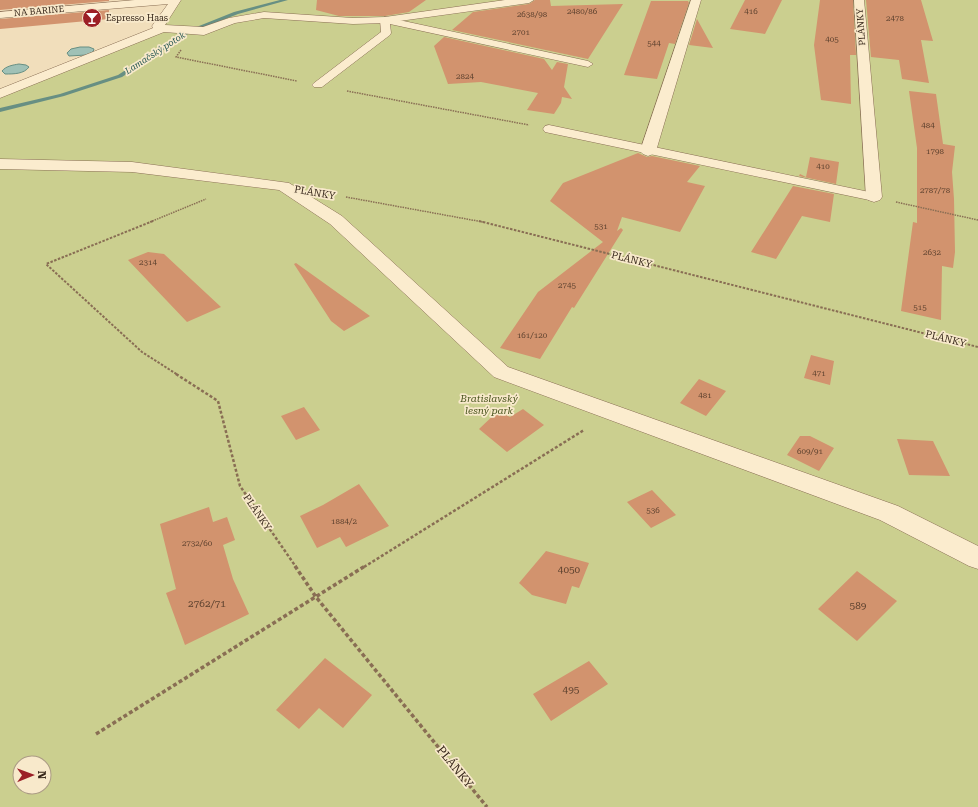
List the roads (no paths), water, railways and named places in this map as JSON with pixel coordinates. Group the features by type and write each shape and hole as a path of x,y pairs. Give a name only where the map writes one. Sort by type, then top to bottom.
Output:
{"street":[{"name":"NA BARINE","path":"0,15 175,0"},
{"path":"162,28 158,26 175,0"},
{"path":"0,94 162,28 203,31 233,20 264,15 353,21 385,20 529,0"},
{"path":"648,151 696,0"},
{"name":"PLÁNKY","path":"859,0 874,198"},
{"name":"PLÁNKY","path":"0,164 132,167 283,186 336,220 501,372 888,513 978,558"}],"lane":[{"path":"318,85 386,33 385,20 588,64"},
{"path":"549,129 874,198"}],"water":[{"path":"89,47 94,49 93,52 86,55 69,56 67,53 71,49"},
{"path":"19,64 29,67 22,72 15,74 5,74 2,71 12,65"}],"waterway":[{"name":"Lamačský potok","path":"0,110 62,95 120,76 186,33 236,13 286,0"}],"place":[{"name":"Espresso Haas","path":"92,18"}],"park label":[{"name":"Bratislavský lesný park","path":"489,404"}]}
